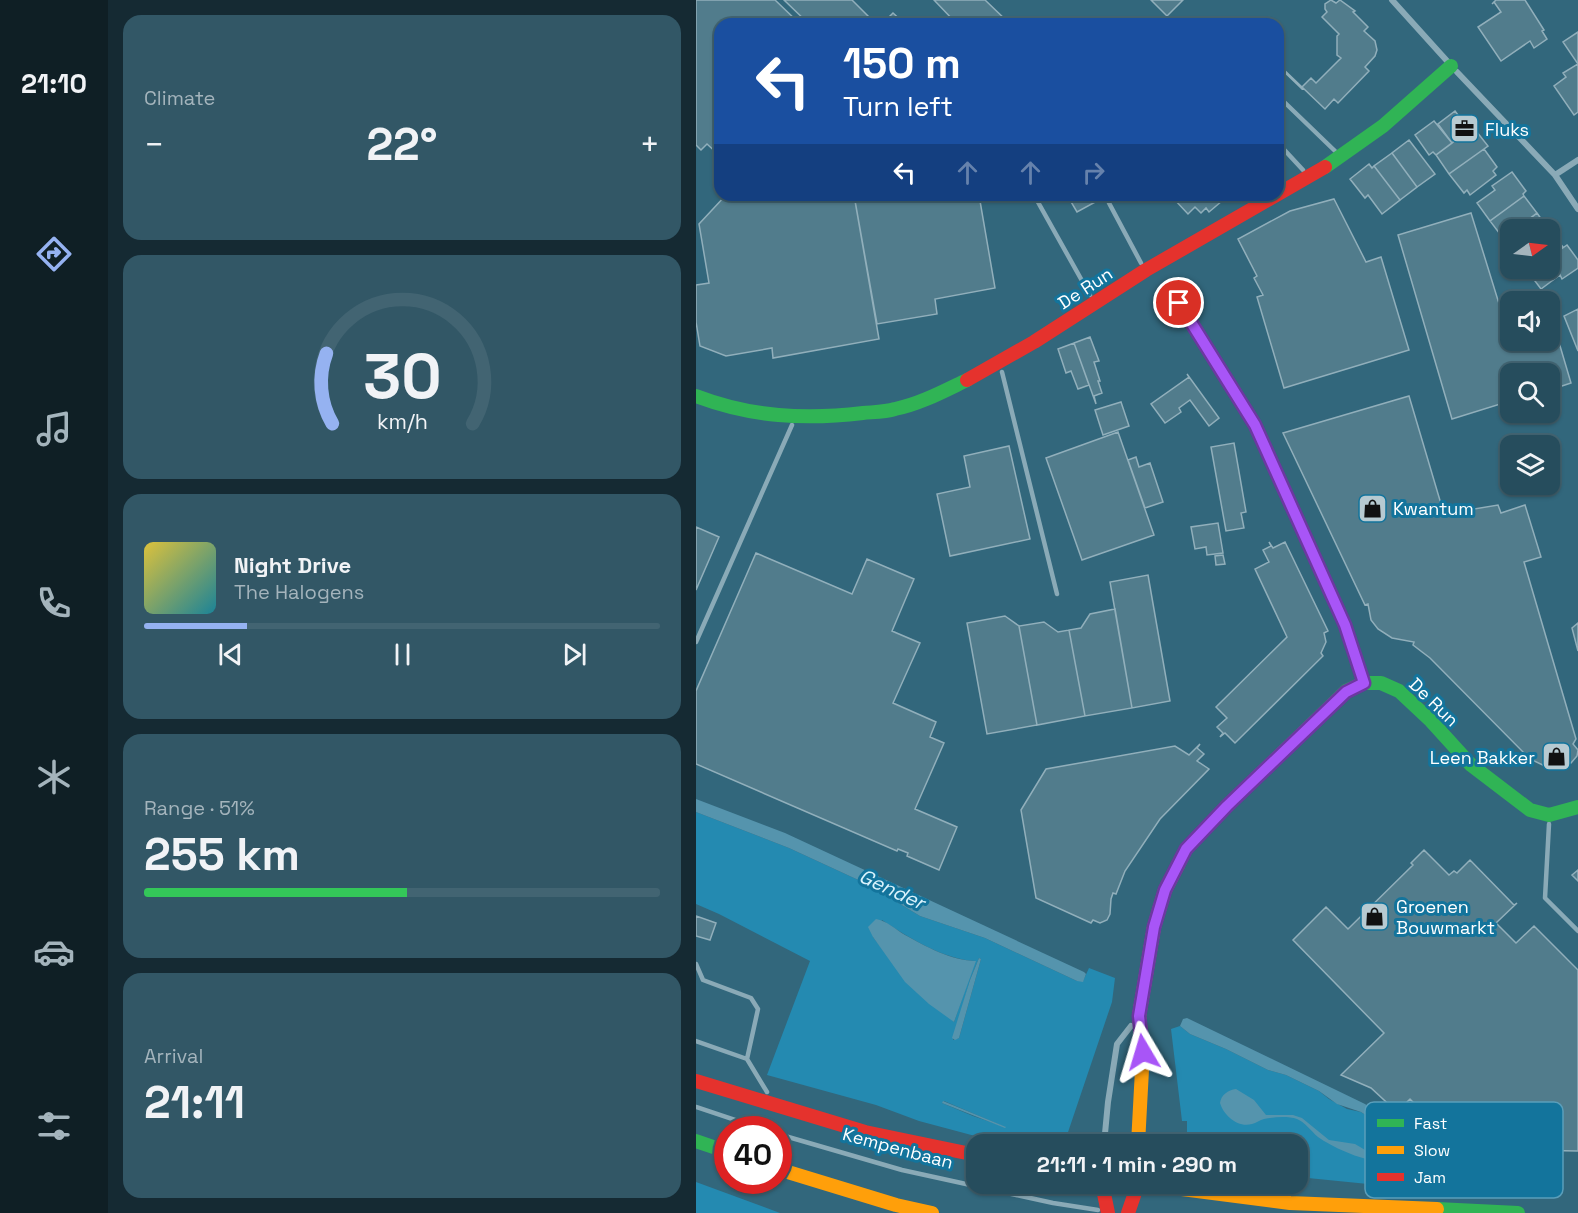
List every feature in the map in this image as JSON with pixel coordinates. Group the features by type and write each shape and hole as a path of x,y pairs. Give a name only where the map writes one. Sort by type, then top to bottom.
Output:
{"street":[{"path":"1392,0 1451,66 1555,175 1578,210"},
{"name":"De Run","path":"1284,193 1341,157 1386,123 1451,66"},
{"path":"1555,175 1578,160"},
{"name":"De Run","path":"696,396 713,403 765,415 795,418 892,410 932,397 1000,363 1146,270 1270,201"},
{"path":"1139,1134 1143,1052 1139,1016 1154,927 1165,890 1186,849 1227,806 1346,692 1364,683"},
{"name":"De Run","path":"1364,683 1381,683 1399,691 1431,721 1471,765 1530,810 1550,816"},
{"path":"1550,816 1578,807"},
{"path":"1105,1134 1117,1044 1139,1016"},
{"name":"Kempenbaan","path":"696,1082 865,1132 966,1153"},
{"path":"696,1141 714,1147"},
{"path":"792,1173 896,1205 932,1213"},
{"path":"1105,1194 1110,1213"},
{"path":"1128,1213 1135,1194"},
{"path":"1220,1194 1290,1203 1518,1213"}],"lane":[{"path":"1284,102 1341,157"},
{"path":"1284,150 1310,177"},
{"path":"1037,201 1095,303"},
{"path":"1109,203 1146,270"},
{"path":"1179,303 1255,425 1345,625 1364,683"},
{"path":"1000,363 1058,594"},
{"path":"696,642 795,418"},
{"path":"1550,816 1545,898 1578,931"},
{"path":"696,964 703,980 751,998 758,1009 747,1059"},
{"path":"696,1041 747,1059 776,1107"},
{"path":"696,1107 723,1116"},
{"name":"Kempenbaan","path":"792,1138 902,1170 1110,1213"}],"shaded area":[{"path":"696,812 789,848 867,884 920,916 985,938 1077,981 1083,981 1089,968 1115,978 1112,1002 1067,1134 968,1134 919,1121 876,1105 767,1075 810,961 696,904","holes":["882,920 939,952 975,961 954,1022 887,955 873,937","979,958 981,959 959,1038 953,1040 970,980","944,1101 1005,1127 942,1103"]},
{"path":"1180,1026 1190,1034 1268,1070 1286,1075 1319,1091 1347,1109 1365,1115 1365,1184 1308,1178 1308,1134 1187,1134 1187,1121 1182,1121 1171,1029"},
{"path":"696,1182 714,1189 714,1194 729,1194 780,1213 696,1213"}],"water":[{"name":"Gender","path":"696,799 785,833 1084,972 1086,974 1083,982 985,938 920,916 867,884 789,848 696,812"},
{"path":"876,919 939,952 976,961 954,1022 929,1004 905,982 868,927"},
{"path":"979,958 981,959 959,1038 955,1040 952,1038"},
{"path":"1187,1018 1365,1104 1365,1115 1337,1104 1319,1091 1286,1075 1268,1070 1190,1034 1180,1026 1183,1019"},
{"path":"1236,1089 1254,1100 1266,1115 1293,1115 1302,1118 1329,1140 1355,1144 1365,1150 1365,1159 1318,1137 1297,1119 1281,1117 1262,1119 1247,1125 1237,1123 1228,1116 1220,1103 1225,1093"},
{"path":"943,1101 1006,1127 942,1103"}],"building":[{"path":"696,0 775,0 794,18 714,18 714,150 707,144 701,150 696,145"},
{"path":"784,0 852,0 870,18 803,18"},
{"path":"934,0 985,0 1004,18 951,18"},
{"path":"1151,0 1183,0 1167,16"},
{"path":"1331,0 1336,3 1340,0 1355,11 1353,12 1368,27 1364,31 1375,41 1377,50 1375,56 1365,67 1369,71 1338,103 1334,99 1325,109 1302,87 1311,78 1316,83 1341,58 1337,55 1337,36 1339,34 1322,17 1327,12 1325,4"},
{"path":"1496,0 1525,0 1544,30 1542,31 1547,39 1534,48 1530,41 1501,61 1478,27 1501,12 1494,2"},
{"path":"893,13 898,18 888,18"},
{"path":"1578,32 1578,64 1563,42"},
{"path":"1578,64 1578,112 1574,115 1554,86 1566,77 1563,73"},
{"path":"1284,70 1303,88 1284,72"},
{"path":"1455,111 1469,130 1452,143 1438,124"},
{"path":"1434,121 1452,143 1436,155 1433,152 1429,155 1415,135"},
{"path":"1473,127 1488,146 1449,174 1436,155"},
{"path":"1409,140 1435,174 1417,187 1392,153"},
{"path":"1484,149 1497,167 1493,171 1496,175 1470,195 1467,190 1464,193 1449,174"},
{"path":"1392,153 1417,187 1400,200 1374,166"},
{"path":"1369,164 1372,168 1374,166 1400,200 1382,214 1368,195 1365,198 1350,179"},
{"path":"1512,172 1526,191 1524,196 1490,221 1477,203 1495,190 1492,186"},
{"path":"1524,196 1537,213 1529,219 1500,219 1500,234 1490,221"},
{"path":"1334,199 1366,262 1381,257 1409,350 1284,388 1257,297 1263,295 1254,278 1257,276 1238,239 1290,211"},
{"path":"720,201 855,201 879,339 773,358 772,348 726,356 700,346 696,322 696,285 709,283 699,224"},
{"path":"855,201 980,201 995,288 935,299 937,314 877,324"},
{"path":"1071,201 1097,201 1077,212"},
{"path":"1176,201 1222,201 1209,212 1206,208 1201,213 1195,207 1188,214"},
{"path":"1471,213 1500,307 1500,351 1560,351 1560,346 1571,383 1560,387 1560,363 1500,363 1500,404 1452,419 1398,235"},
{"path":"1537,213 1541,219 1529,219"},
{"path":"1567,245 1578,260 1578,268 1562,279 1560,275 1560,250"},
{"path":"1534,279 1555,279 1541,289"},
{"path":"1578,309 1578,351 1564,316"},
{"path":"1090,337 1099,361 1094,362 1102,393 1094,396 1096,404 1074,343"},
{"path":"1074,343 1089,385 1078,389 1071,371 1066,373 1058,349"},
{"path":"1187,374 1219,418 1209,426 1190,400 1179,408 1181,412 1165,423 1151,404 1189,377"},
{"path":"1409,396 1444,514 1498,505 1501,513 1525,505 1541,557 1524,562 1576,739 1573,744 1578,750 1577,756 1571,763 1561,763 1560,768 1547,767 1530,759 1430,658 1413,645 1414,642 1392,638 1378,629 1371,620 1368,604 1365,605 1283,433"},
{"path":"1121,402 1129,426 1103,435 1095,410"},
{"path":"1118,432 1154,535 1082,560 1046,458"},
{"path":"1234,443 1246,512 1241,513 1244,528 1226,531 1211,447"},
{"path":"1009,446 1030,539 950,556 937,494 970,487 964,456"},
{"path":"1136,457 1139,467 1150,463 1163,502 1145,508 1128,460"},
{"path":"1218,523 1223,553 1207,555 1206,547 1195,549 1191,527"},
{"path":"696,527 719,537 696,590"},
{"path":"1269,542 1273,548 1285,542 1328,631 1324,633 1326,642 1321,653 1323,656 1235,743 1225,733 1220,737 1223,733 1217,727 1227,718 1216,707 1287,637 1255,569 1269,562 1263,550 1271,546"},
{"path":"756,553 852,594 867,559 914,579 892,631 920,643 893,703 936,722 930,737 944,743 915,809 957,827 939,870 907,856 908,853 898,849 897,851 696,764 696,691"},
{"path":"1223,555 1225,564 1216,565 1215,556"},
{"path":"1148,575 1170,701 1132,708 1110,582"},
{"path":"1115,609 1132,708 1085,716 1069,630 1081,628 1090,614"},
{"path":"1005,616 1019,626 1037,725 987,734 967,623"},
{"path":"1044,622 1058,632 1069,630 1085,716 1037,725 1019,626"},
{"path":"1578,623 1578,651 1572,628"},
{"path":"1200,744 1197,748 1204,754 1197,761 1209,769 1160,819 1125,871 1116,894 1113,893 1107,920 1100,923 1093,920 1091,923 1036,898 1021,810 1046,769 1175,746 1189,755"},
{"path":"1424,850 1449,875 1454,871 1457,873 1470,860 1514,905 1517,903 1496,923 1516,943 1534,926 1578,970 1578,1151 1563,1151 1563,1102 1413,1102 1410,1099 1407,1102 1386,1102 1371,1088 1341,1075 1384,1033 1293,940 1326,907 1348,929 1413,865 1411,863"},
{"path":"1578,870 1578,881 1572,875"},
{"path":"696,916 716,923 710,940 696,936"}],"traffic: fast":[{"path":"1325,167 1383,126 1451,66"},
{"path":"696,396 737,408 778,415 841,415 904,407 932,397 967,380"},
{"path":"1178,865 1186,849 1227,806 1346,691 1364,683 1381,683 1399,691 1431,721 1471,765 1530,810 1549,815 1578,807"},
{"path":"696,1141 714,1147"},
{"path":"1437,1209 1518,1213"}],"traffic: slow":[{"path":"1139,1134 1143,1051 1139,1016 1154,927 1165,890 1178,865"},
{"path":"792,1173 896,1205 932,1213"},
{"path":"1220,1194 1290,1203 1437,1209"}],"traffic: jam":[{"path":"1284,191 1325,167"},
{"path":"967,380 1034,342 1146,270 1266,201"},
{"path":"696,1081 865,1132 966,1153"},
{"path":"1104,1194 1108,1213"},
{"path":"1128,1213 1135,1194"}],"place":[{"name":"Fluks","path":"1464,129"},
{"name":"Kwantum","path":"1372,508"},
{"name":"Leen Bakker","path":"1556,757"},
{"name":"Groenen Bouwmarkt","path":"1375,916"}],"route":[{"path":"1143,1052 1139,1016 1154,927 1165,890 1186,849 1227,806 1346,692 1364,683 1345,625 1255,425 1179,303"}]}
